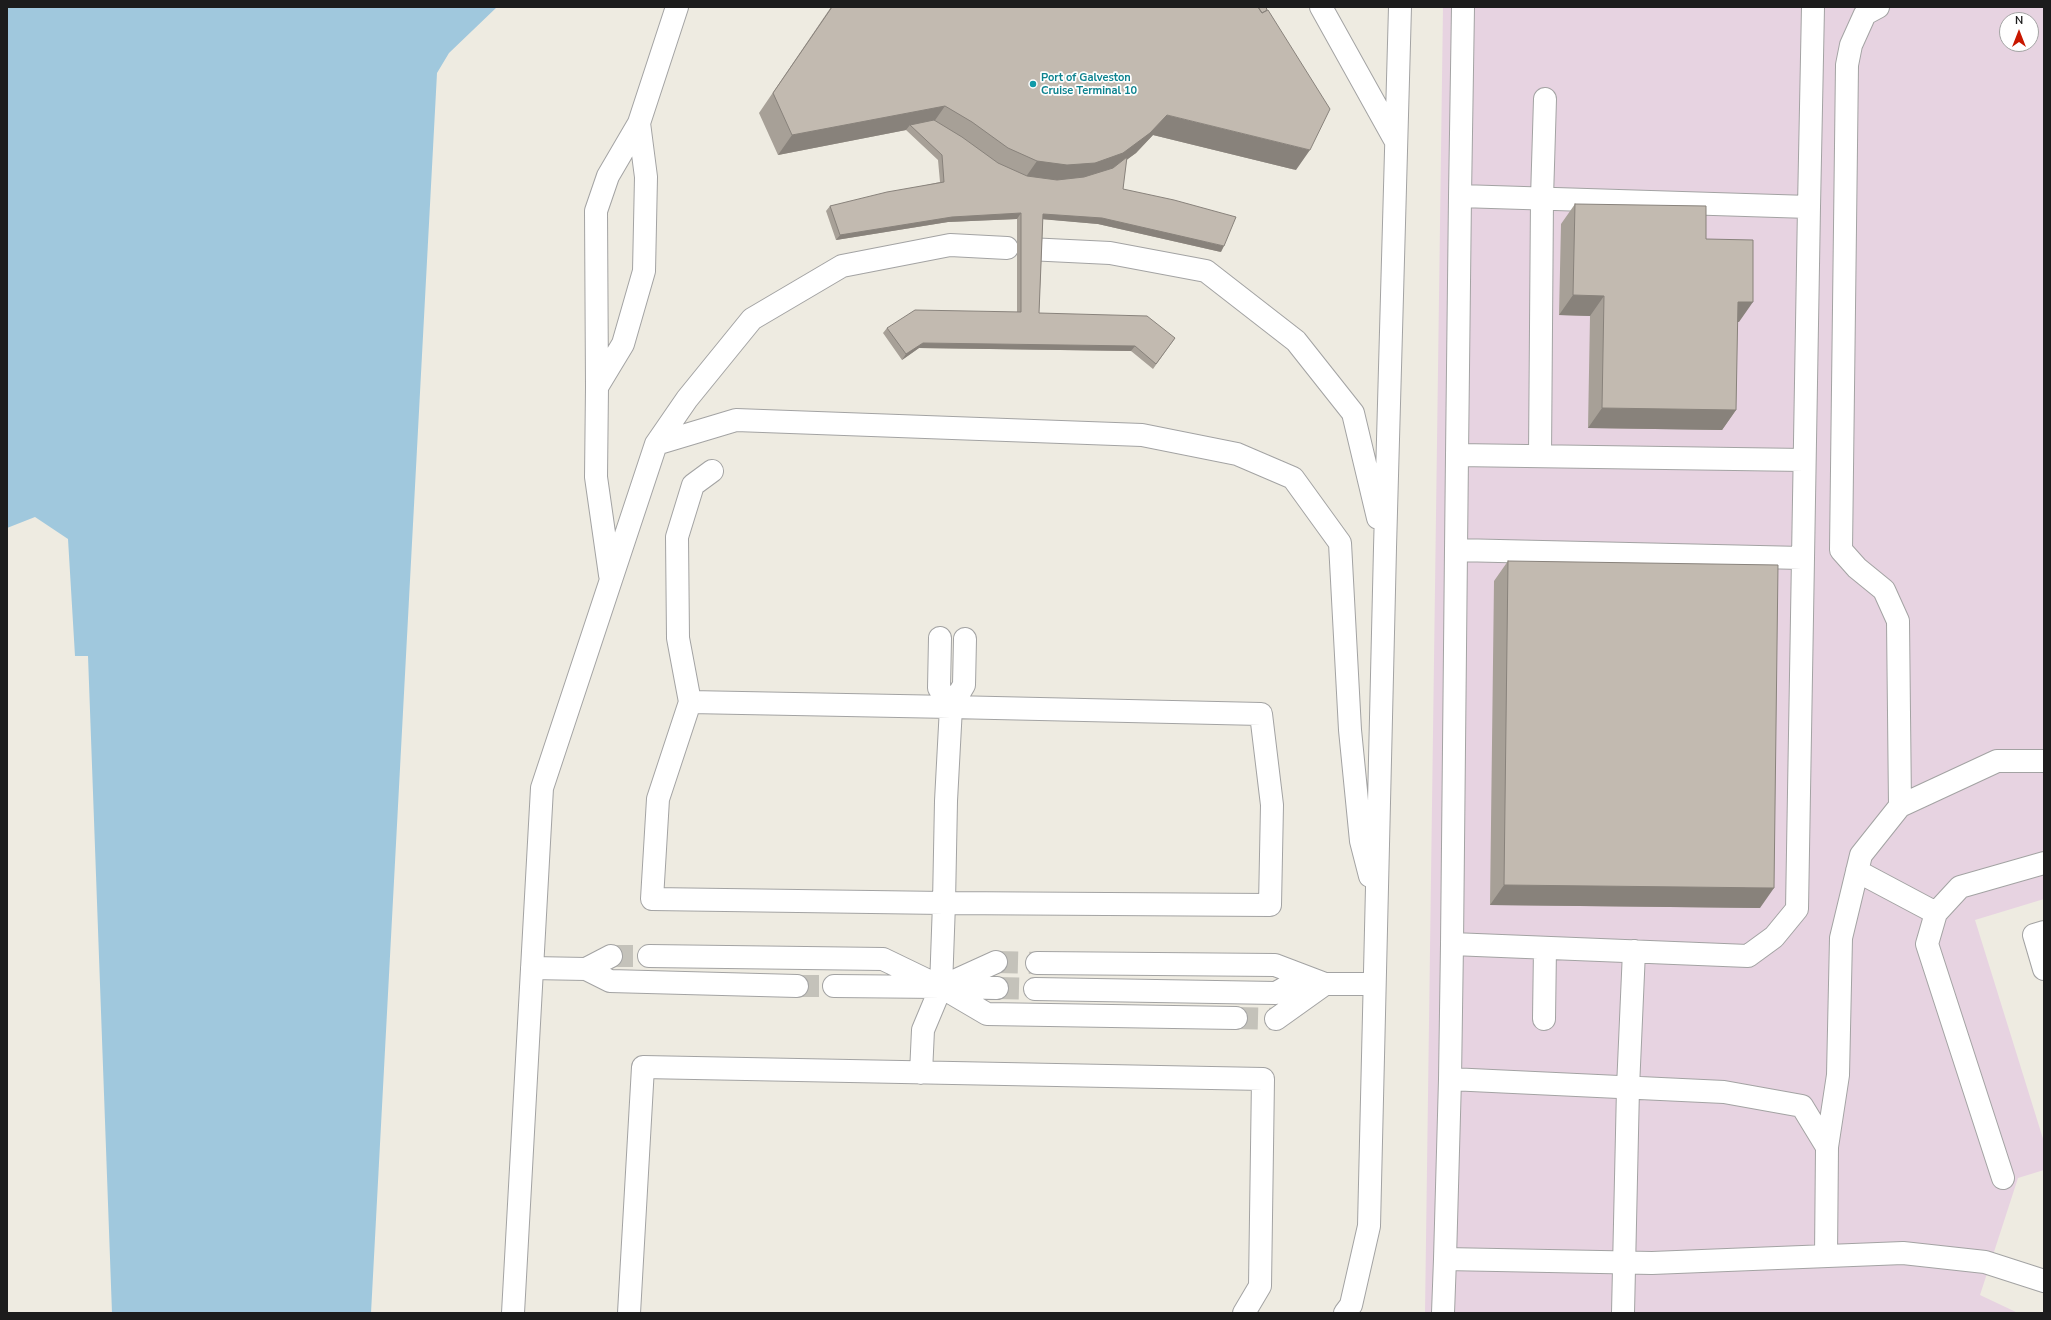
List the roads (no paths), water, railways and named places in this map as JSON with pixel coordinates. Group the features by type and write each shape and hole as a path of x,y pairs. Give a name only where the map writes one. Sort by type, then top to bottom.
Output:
{"street":[{"path":"611,580 596,477 596,211 608,176 639,123 677,7"},
{"path":"1321,7 1395,140"},
{"path":"1345,1313 1351,1305 1369,1226 1395,140 1400,7"},
{"path":"1443,1313 1450,1079 1463,7"},
{"path":"1452,944 1748,956 1774,937 1796,909 1813,7"},
{"path":"1878,7 1865,14 1851,45 1847,66 1841,550 1857,568 1884,590 1898,621 1900,806"},
{"path":"1540,456 1542,198 1545,99"},
{"path":"597,387 622,344 644,271 646,178 639,123"},
{"path":"1460,196 1809,207"},
{"path":"513,1313 542,788 656,444 687,399 752,319 842,266 950,245 1007,248"},
{"path":"1028,249 1110,253 1206,271 1296,341 1353,413 1385,548"},
{"path":"656,444 736,420 1142,435 1237,454 1293,478 1340,543 1350,730 1361,841 1376,898"},
{"path":"1457,455 1804,460"},
{"path":"690,702 1261,714 1272,805 1270,905 652,899 658,799 690,702 678,638 677,537 693,485 712,471"},
{"path":"1456,550 1802,558"},
{"path":"940,638 939,688 951,707"},
{"path":"921,1073 923,1030 941,987 951,707 964,686 965,639"},
{"path":"1826,1256 1827,1147 1838,1075 1841,938 1861,855 1900,806 1997,761 2044,761"},
{"path":"2003,1178 1927,944 1936,913 1960,887 2044,862"},
{"path":"1857,871 1936,913"},
{"path":"2044,932 2034,935 2044,969"},
{"path":"1544,1018 1545,948"},
{"path":"1623,1313 1628,1088 1634,951"},
{"path":"586,969 611,956"},
{"path":"649,956 883,959 941,987 987,1014 1236,1018"},
{"path":"941,987 996,962"},
{"path":"1037,963 1275,965 1325,984 1374,984"},
{"path":"532,968 586,969 610,981 797,986"},
{"path":"1035,989 1276,993 1304,977"},
{"path":"1276,1018 1325,984"},
{"path":"834,986 997,988"},
{"path":"629,1313 643,1068 1262,1079 1260,1286 1244,1313"},
{"path":"1450,1079 1724,1092 1802,1106 1827,1147"},
{"path":"1445,1259 1624,1263 1910,1253 1985,1262 2044,1280"}],"water":[{"path":"7,7 497,7 449,53 437,73 371,1313 112,1313 88,656 75,656 68,539 35,517 7,528"}],"tunnel":[{"path":"611,956 649,956"},
{"path":"996,962 1037,963"},
{"path":"797,986 834,986"},
{"path":"997,988 1035,989"},
{"path":"1236,1018 1276,1019"}],"place":[{"name":"Port of Galveston Cruise Terminal 10","path":"1033,84"}]}
